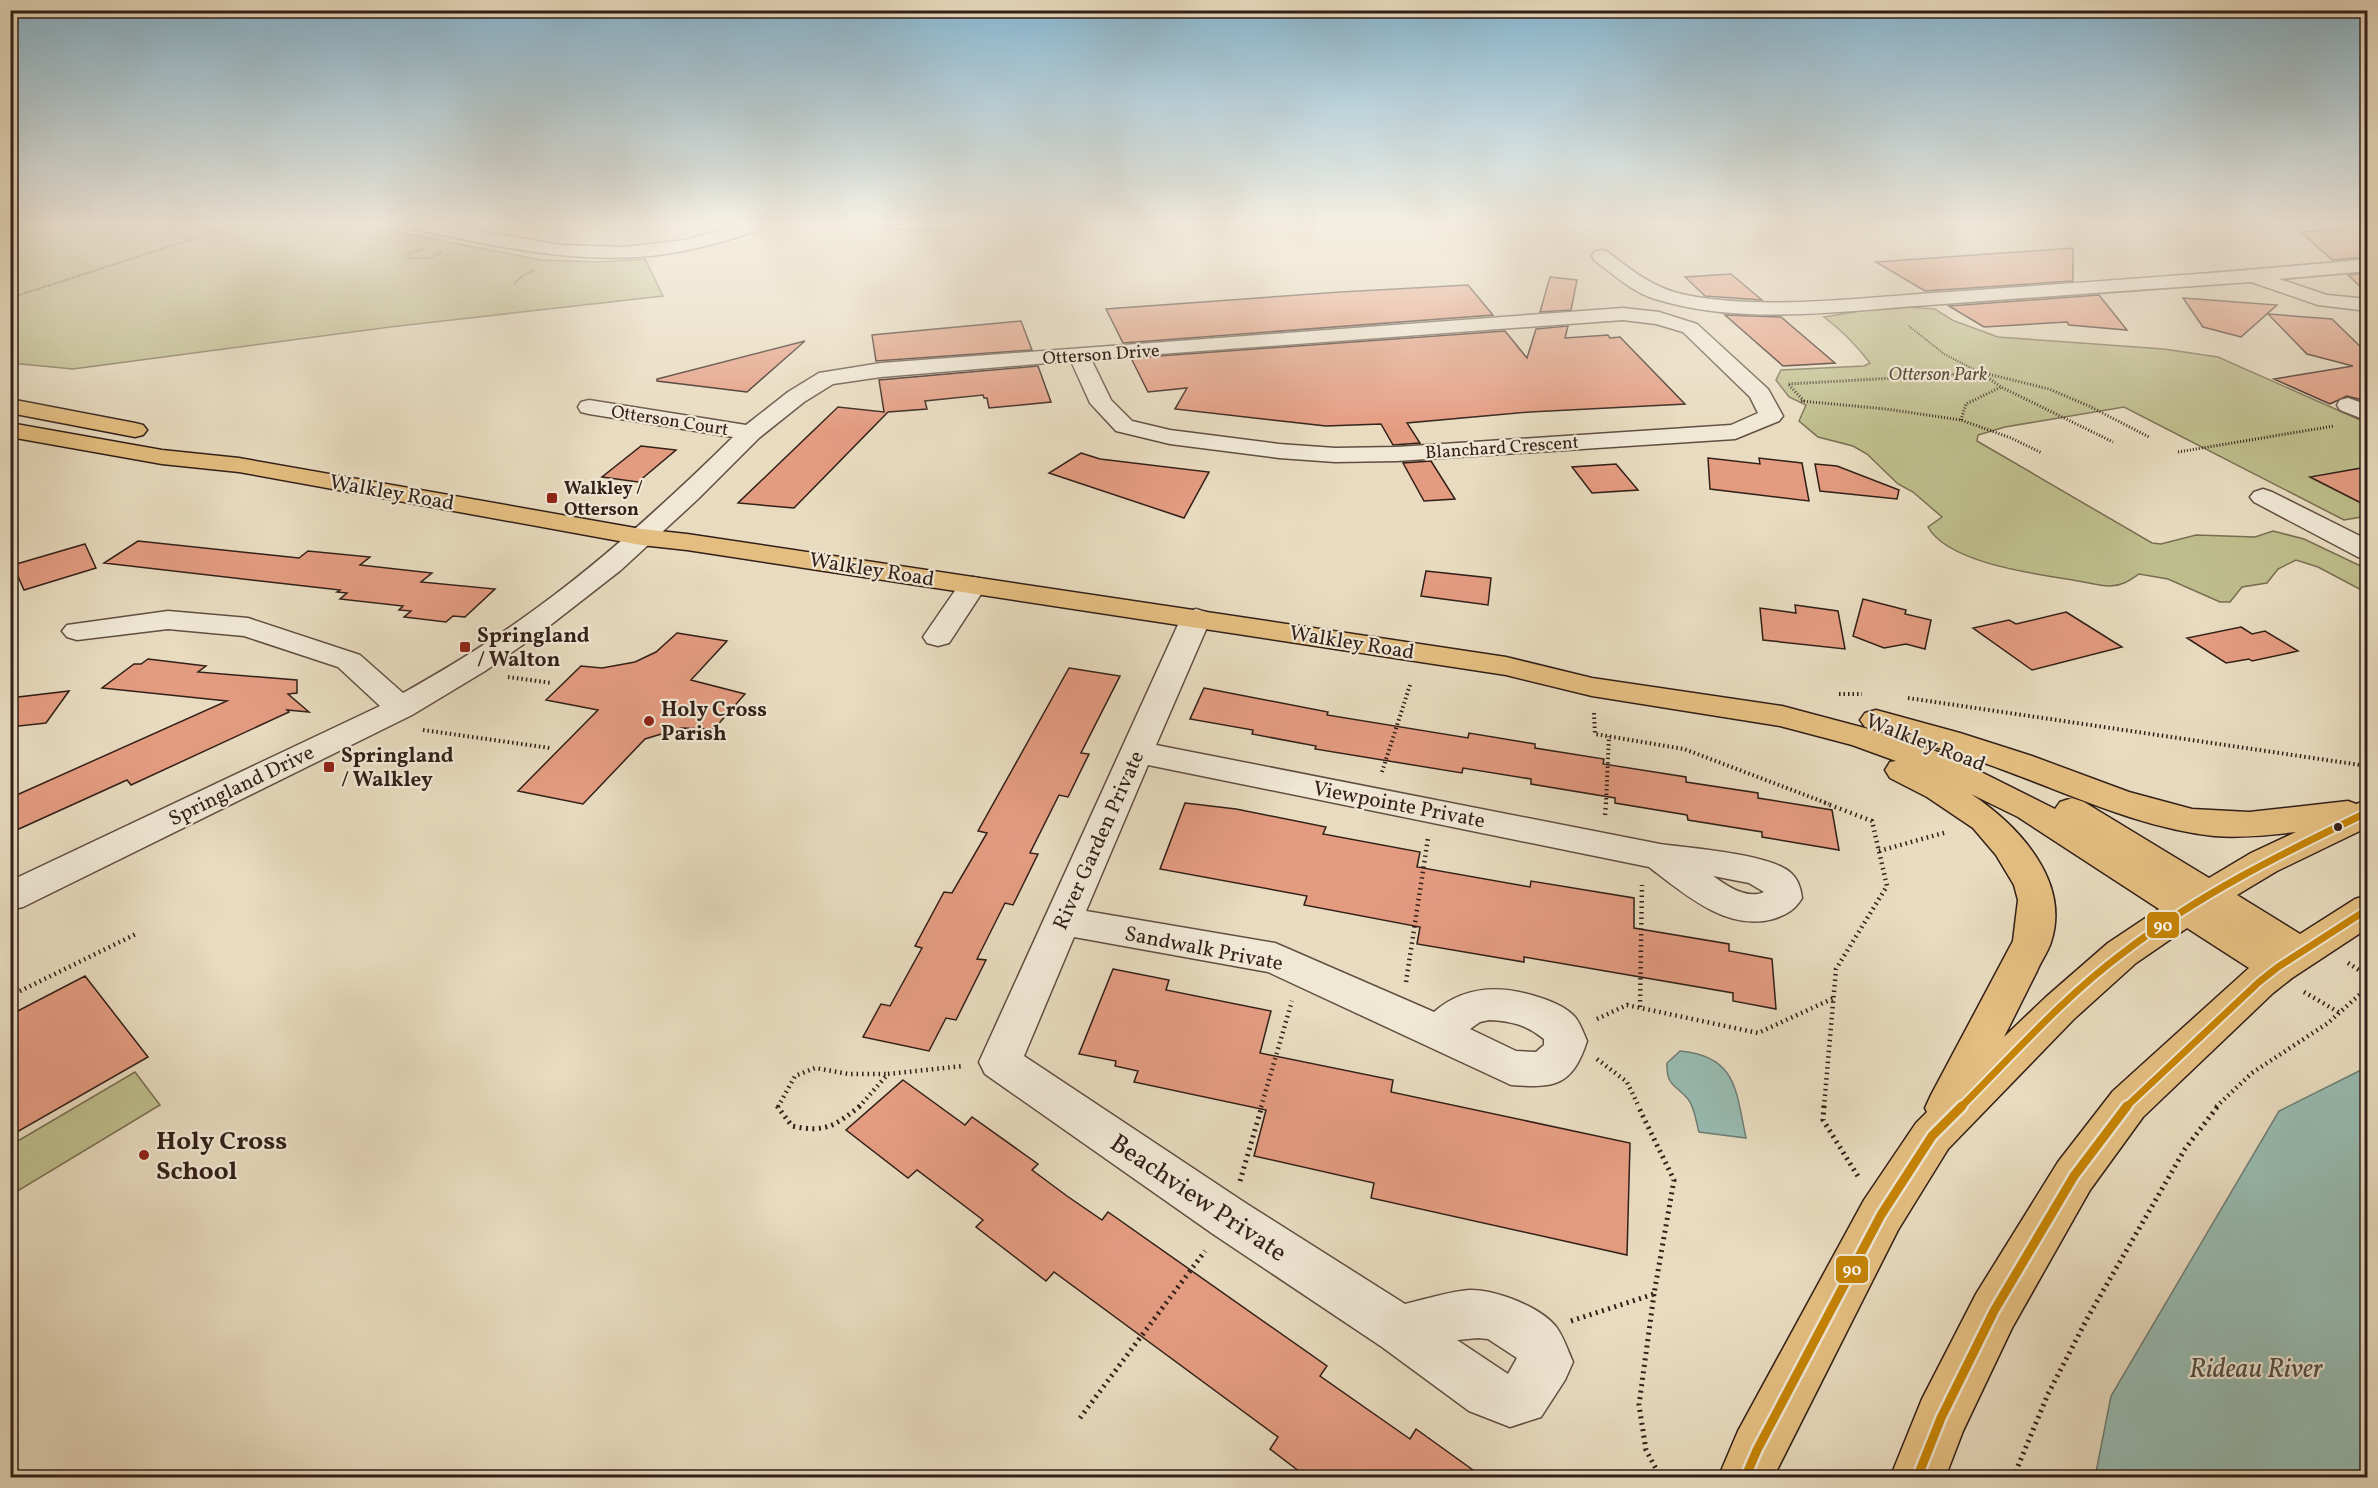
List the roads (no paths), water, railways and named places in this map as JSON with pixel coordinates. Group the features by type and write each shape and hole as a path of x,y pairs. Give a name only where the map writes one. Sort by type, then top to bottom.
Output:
{"main road":[{"name":"Walkley Road","path":"10,406 69,416 195,444 239,465"},
{"name":"Walkley Road","path":"10,430 162,457 239,465 641,537 1506,666 1592,687 1762,712 1832,728 1935,763 2030,809 2196,902 2295,971"},
{"name":"Walkley Road","path":"1506,666 1606,671 1756,693 1868,706 1953,750 2022,782 2131,845 2196,902"},
{"path":"1710,705 1864,752 1940,789 1985,820 1998,833 2009,846 2033,885 2037,900 2032,941 1932,1136 1881,1215 1757,1450 1746,1478"},
{"path":"1868,706 1954,742 2129,804 2194,821 2217,824 2258,822 2367,812"},
{"path":"1932,1136 2060,1008 2122,953 2196,902 2264,862 2367,812"},
{"path":"1917,1478 1941,1418 1994,1311 2074,1176 2128,1104 2205,1030 2295,971 2367,909"}],"street":[{"path":"1654,291 1685,301 1734,308 1826,306 2033,291"},
{"path":"2297,291 2325,301 2367,305"},
{"name":"Otterson Drive","path":"641,537 751,433 796,397 827,378 892,369 1621,315 1659,318 1690,328 1760,394 1765,403"},
{"name":"Blanchard Crescent","path":"1079,356 1101,403 1124,426 1170,437 1313,454 1397,454 1736,432 1771,416 1765,403"},
{"name":"Otterson Court","path":"589,407 751,433"},
{"path":"2263,497 2367,551"},
{"name":"Springland Drive","path":"10,897 409,718 474,665 534,624 611,564 641,537"},
{"path":"938,637 973,585"},
{"name":"River Garden Private","path":"1000,1062 1196,618"},
{"path":"77,631 168,620 248,627 349,661 409,718"},
{"name":"Viewpointe Private","path":"1137,752 1652,855"},
{"name":"Sandwalk Private","path":"1062,921 1275,958 1401,1014 1512,1068 1544,1070 1562,1055 1566,1046 1565,1034 1550,1018 1523,1006 1497,1004 1471,1007 1439,1032"},
{"name":"Beachview Private","path":"1000,1062 1230,1219 1400,1330 1488,1392 1510,1401 1522,1398 1547,1362 1543,1347 1530,1334 1490,1315 1477,1314 1400,1330"}],"water":[{"path":"1680,1051 1699,1054 1713,1060 1723,1068 1736,1091 1746,1138 1699,1132 1694,1111 1688,1099 1668,1076 1667,1063"},
{"name":"Rideau River","path":"2367,1067 2367,1477 2095,1477 2111,1396 2279,1111"}],"place":[{"name":"Walkley / Otterson","path":"552,498"},
{"name":"Springland / Walton","path":"465,647"},
{"name":"Holy Cross Parish","path":"649,721"},
{"name":"Springland / Walkley","path":"329,767"},
{"name":"Holy Cross School","path":"144,1155"}],"park label":[{"name":"Otterson Park","path":"1938,374"}]}
